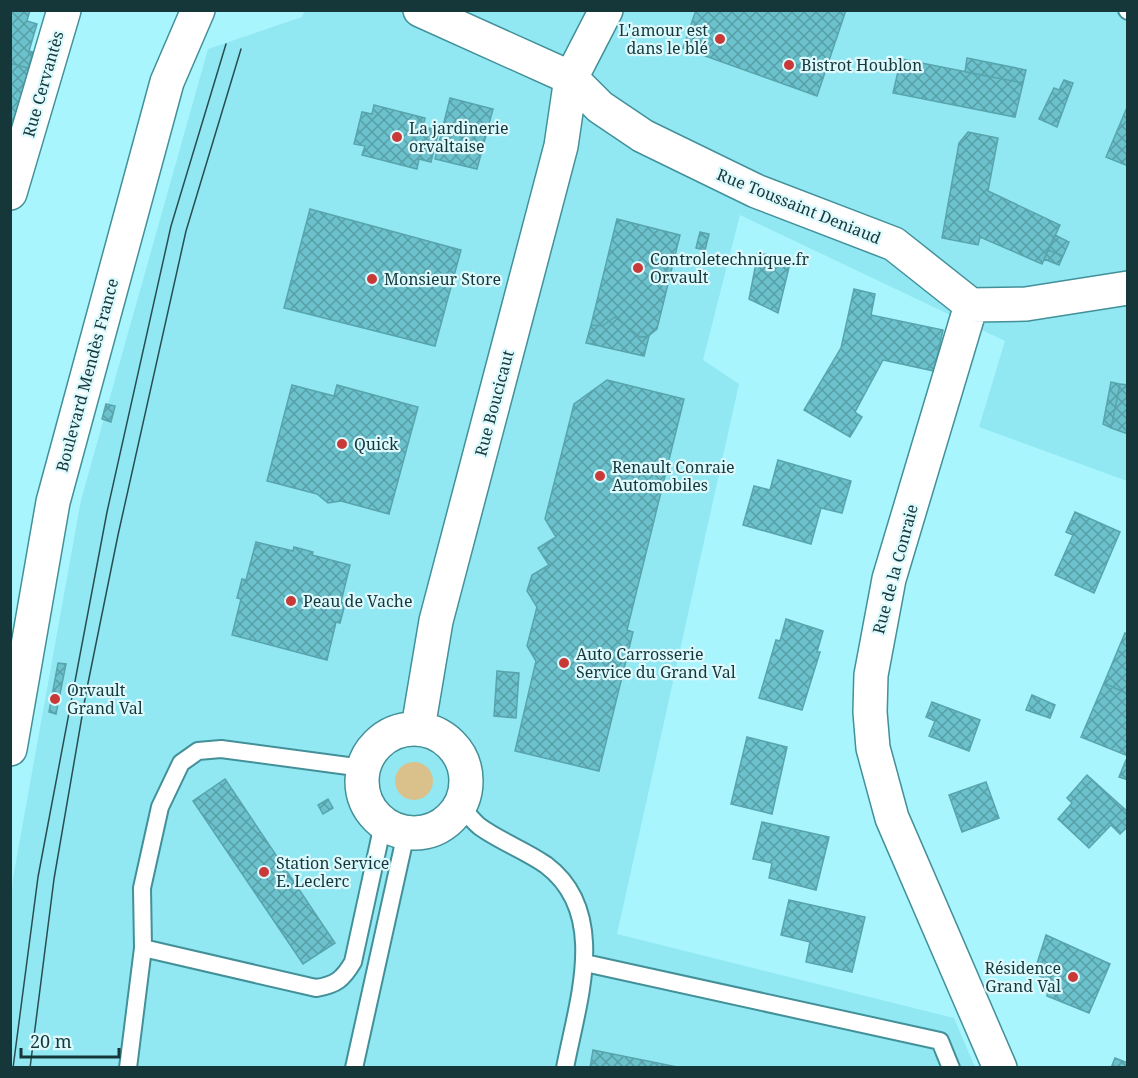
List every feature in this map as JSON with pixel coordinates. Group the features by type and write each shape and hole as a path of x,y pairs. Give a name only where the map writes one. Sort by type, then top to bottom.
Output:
{"street":[{"name":"Rue Cervantès","path":"10,193 64,10"},
{"name":"Boulevard Mendès France","path":"10,749 53,502 167,82 198,10"},
{"name":"Rue Toussaint Deniaud","path":"420,10 571,78 600,107 643,136 756,191 894,244 971,304"},
{"name":"Rue Boucicaut","path":"418,728 436,621 561,146 571,78 606,10"},
{"path":"971,304 1026,304 1128,288"},
{"name":"Rue de la Conraie","path":"971,304 889,579 871,675 870,712 873,747 892,818 1000,1068"},
{"path":"418,728 435,733 449,742 460,755 465,780 460,805 451,818 437,828 422,833 394,828 372,813 364,799 361,784 368,754 384,738 403,729 418,728"}],"lane":[{"path":"128,1068 143,948 142,888 160,807 181,763 198,751 221,748 363,768"},
{"path":"460,805 478,825 532,855 561,878 572,894 581,918 585,963 565,1068"},
{"path":"143,948 316,988 333,986 344,977 353,962 394,828"},
{"path":"354,1068 394,828"},
{"path":"585,963 940,1041 951,1068"}],"shaded area":[{"path":"305,10 1127,11 1127,481 979,427 1005,341 740,215 703,360 739,384 617,934 954,1018 975,1067 11,1068 10,926 13,878 81,500 208,49 302,17"},
{"path":"414,762 427,768 433,781 427,794 414,800 401,794 395,781 401,768"}],"building":[{"path":"10,10 30,10 27,21 37,24 29,51 33,52 28,68 10,63"},
{"path":"696,10 846,10 817,96 683,48"},
{"path":"967,58 1026,70 1023,83 965,72"},
{"path":"901,59 1023,83 1015,117 893,93"},
{"path":"10,63 34,70 16,125 10,124"},
{"path":"1064,80 1073,83 1057,127 1039,119 1054,88 1059,90"},
{"path":"450,98 493,109 477,169 435,159"},
{"name":"La jardinerie orvaltaise","path":"374,105 425,118 423,127 439,130 431,162 419,159 417,169 362,155 365,146 354,144 362,112 372,114"},
{"path":"1128,105 1128,166 1106,157"},
{"path":"968,132 998,138 988,191 1060,225 1042,264 980,237 978,245 942,238 959,143"},
{"name":"Monsieur Store","path":"310,209 461,250 435,346 284,308"},
{"name":"Controletechnique.fr Orvault","path":"617,219 680,235 657,329 647,337 640,337 615,317 602,326 591,325"},
{"path":"700,232 709,234 705,250 696,248"},
{"path":"1055,235 1069,242 1063,256 1048,250"},
{"path":"1048,250 1063,256 1059,265 1044,259"},
{"path":"758,253 791,259 778,313 749,299"},
{"path":"854,289 875,294 871,315 943,330 934,371 883,360 855,412 862,417 850,437 804,410 841,348"},
{"path":"615,317 640,337 649,336 644,356 586,343 591,325 602,326"},
{"path":"607,380 684,399 627,630 633,632 599,771 515,751 536,661 527,646 537,607 527,591 532,575 549,565 538,548 556,537 545,519 574,404"},
{"path":"1111,382 1120,384 1111,428 1103,424"},
{"path":"1120,384 1128,385 1128,434 1111,428"},
{"name":"Quick","path":"292,385 334,396 337,385 418,407 389,514 341,501 328,503 317,494 267,481"},
{"path":"106,404 115,406 111,422 102,419"},
{"path":"778,460 851,481 842,513 821,508 811,544 743,525 754,486 770,490"},
{"path":"1075,512 1120,532 1094,593 1055,575 1073,535 1066,532"},
{"name":"Peau de Vache","path":"256,542 293,551 294,547 313,552 312,555 350,565 341,602 345,604 340,623 336,622 327,660 232,635 241,599 237,598 242,579 246,580"},
{"path":"786,619 823,631 817,652 820,652 802,710 759,698 776,640 780,641"},
{"path":"1125,633 1128,634 1128,694 1104,683"},
{"name":"Orvault Grand Val","path":"58,663 66,664 56,714 49,712"},
{"path":"497,671 519,673 516,718 494,716"},
{"path":"1104,683 1128,694 1128,756 1081,737"},
{"path":"1032,695 1055,705 1050,718 1026,710"},
{"path":"932,702 980,720 969,751 929,736 935,721 926,717"},
{"path":"747,737 787,747 772,814 731,804"},
{"path":"1128,760 1128,780 1119,777"},
{"path":"1087,775 1128,812 1128,826 1120,834 1111,825 1089,848 1058,819 1072,803 1067,798"},
{"name":"Station Service E. Leclerc","path":"225,779 335,943 303,964 193,801"},
{"path":"986,782 999,818 962,832 949,795"},
{"path":"328,799 333,808 323,814 318,805"},
{"path":"762,822 829,837 816,890 769,878 772,863 753,859"},
{"path":"789,900 865,917 852,972 806,962 810,942 781,935"},
{"name":"Résidence Grand Val","path":"1046,935 1110,964 1089,1013 1047,996 1049,981 1034,973"},
{"path":"593,1050 682,1068 590,1068"},
{"path":"1115,1058 1128,1063 1128,1068 1111,1068"}],"tram line":[{"path":"13,1068 38,877 107,512 171,226 226,44"},
{"path":"30,1068 54,879 86,693 118,535 186,231 241,49"}],"place":[{"name":"L'amour est dans le blé","path":"720,39"},
{"name":"Bistrot Houblon","path":"789,65"},
{"name":"La jardinerie orvaltaise","path":"397,137"},
{"name":"Controletechnique.fr Orvault","path":"638,268"},
{"name":"Monsieur Store","path":"372,279"},
{"name":"Quick","path":"342,444"},
{"name":"Renault Conraie Automobiles","path":"600,476"},
{"name":"Peau de Vache","path":"291,601"},
{"name":"Auto Carrosserie Service du Grand Val","path":"564,663"},
{"name":"Orvault Grand Val","path":"55,699"},
{"name":"Station Service E. Leclerc","path":"264,872"},
{"name":"Résidence Grand Val","path":"1073,977"}]}
